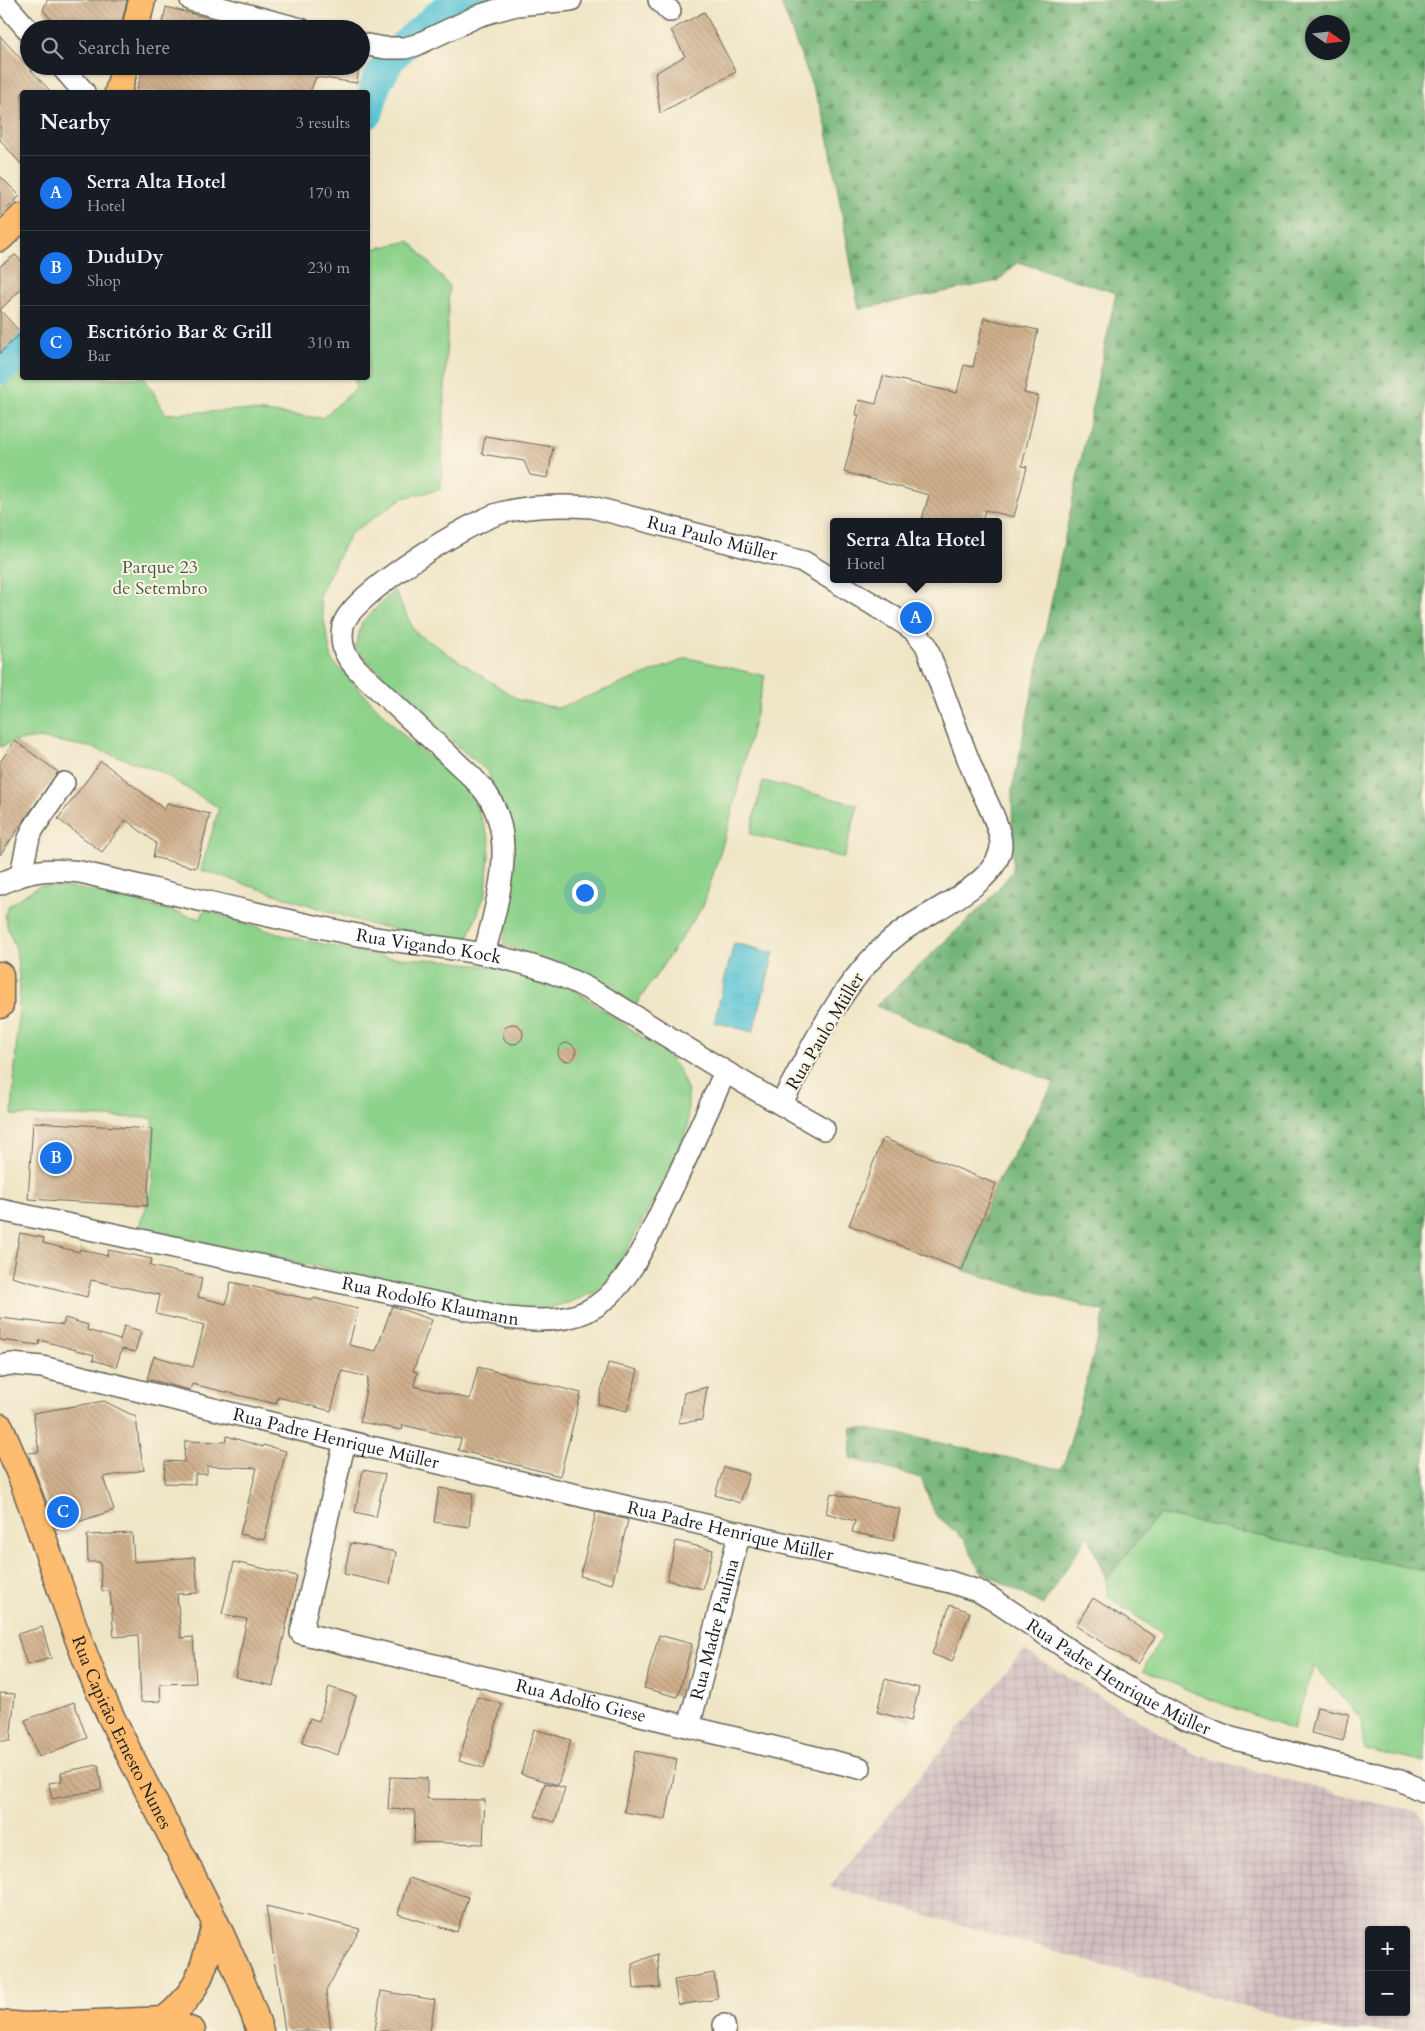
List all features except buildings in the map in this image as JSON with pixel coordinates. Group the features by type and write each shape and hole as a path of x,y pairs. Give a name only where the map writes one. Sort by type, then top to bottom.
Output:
{"main road":[{"path":"137,20 142,0"},
{"path":"119,90 123,75"},
{"path":"0,238 20,219"},
{"path":"0,975 0,1005"},
{"name":"Rua Capitão Ernesto Nunes","path":"1,1432 26,1488 90,1668 106,1706 215,1924 252,2008 260,2031"},
{"path":"164,2020 179,2009 195,1987 215,1924"},
{"path":"0,2024 20,2029 164,2020 192,2031"}],"street":[{"path":"2,0 20,20"},
{"path":"191,0 267,20"},
{"path":"370,45 395,48 416,45 478,16 494,11 516,5 571,0"},
{"path":"69,75 82,90"},
{"name":"Rua Paulo Müller","path":"484,954 502,875 501,831 496,813 488,796 473,778 346,657 343,643 343,625 349,614 380,585 448,538 500,513 528,508 592,507 804,562 830,578"},
{"name":"Rua Paulo Müller","path":"780,1104 834,1009 874,955 900,932 952,900 983,878 995,864 1001,847 996,824 972,770 926,645 921,637 905,624 838,583"},
{"path":"21,874 28,841 33,829 64,783"},
{"name":"Rua Vigando Kock","path":"0,884 21,874 41,870 59,869 80,872 316,927 516,960 564,977 599,995 725,1072 824,1129"},
{"name":"Rua Rodolfo Klaumann","path":"0,1210 508,1318 530,1320 556,1319 595,1307 613,1292 630,1269 678,1175 725,1072"},
{"name":"Rua Padre Henrique Müller","path":"0,1366 12,1364 42,1367 345,1441 950,1582 978,1591 1122,1685 1186,1720 1231,1738 1400,1780 1425,1792"},
{"name":"Rua Adolfo Giese","path":"345,1441 301,1634 860,1768"},
{"name":"Rua Madre Paulina","path":"689,1726 740,1532"}],"shaded area":[{"path":"1024,1650 1194,1754 1362,1800 1416,1811 1425,1820 1425,2031 1332,2031 829,1887"}],"green space":[{"path":"780,0 1425,0 1425,1571 1159,1514 1106,1580 1088,1535 1043,1605 980,1571 965,1540 935,1514 921,1478 850,1458 852,1427 899,1434 1060,1469 1066,1458 1105,1312 962,1270 996,1184 1054,1083 876,1006 988,901 1013,871 1012,790 1116,293 1018,262 998,281 859,309 825,120"},
{"name":"Parque 23 de Setembro","path":"410,241 449,286 441,489 402,498 350,534 319,595 332,661 412,744 469,787 490,841 486,892 467,941 371,925 201,870 219,808 159,771 94,748 40,738 15,741 0,747 0,390 20,368 20,380 146,380 166,414 242,410 322,418 356,389 355,380 370,380 370,250"},
{"path":"394,590 415,632 519,700 558,708 688,658 765,676 729,824 703,906 636,1005 576,971 503,945 512,897 514,835 488,772 428,721 355,648 362,622"},
{"path":"763,781 858,805 844,858 750,834"},
{"path":"39,886 79,889 99,893 201,919 204,910 285,936 383,957 443,960 541,974 575,990 666,1054 679,1070 688,1092 688,1126 668,1173 614,1274 595,1292 571,1302 536,1311 509,1310 138,1228 147,1206 153,1180 153,1118 12,1115 20,987 16,948 8,929 5,915 9,905"},
{"path":"1158,1514 1425,1571 1425,1763 1364,1749 1361,1718 1314,1666 1293,1730 1204,1697 1143,1670 1163,1634 1108,1597 1106,1580"}],"water":[{"path":"734,943 774,953 753,1032 714,1022"}],"waterway":[{"path":"370,106 376,83 392,56 442,12 490,0"},
{"path":"0,370 20,352"}],"place":[{"name":"Serra Alta Hotel","path":"916,618"},
{"name":"DuduDy","path":"56,1158"},
{"name":"Escritório Bar & Grill","path":"63,1512"}]}
